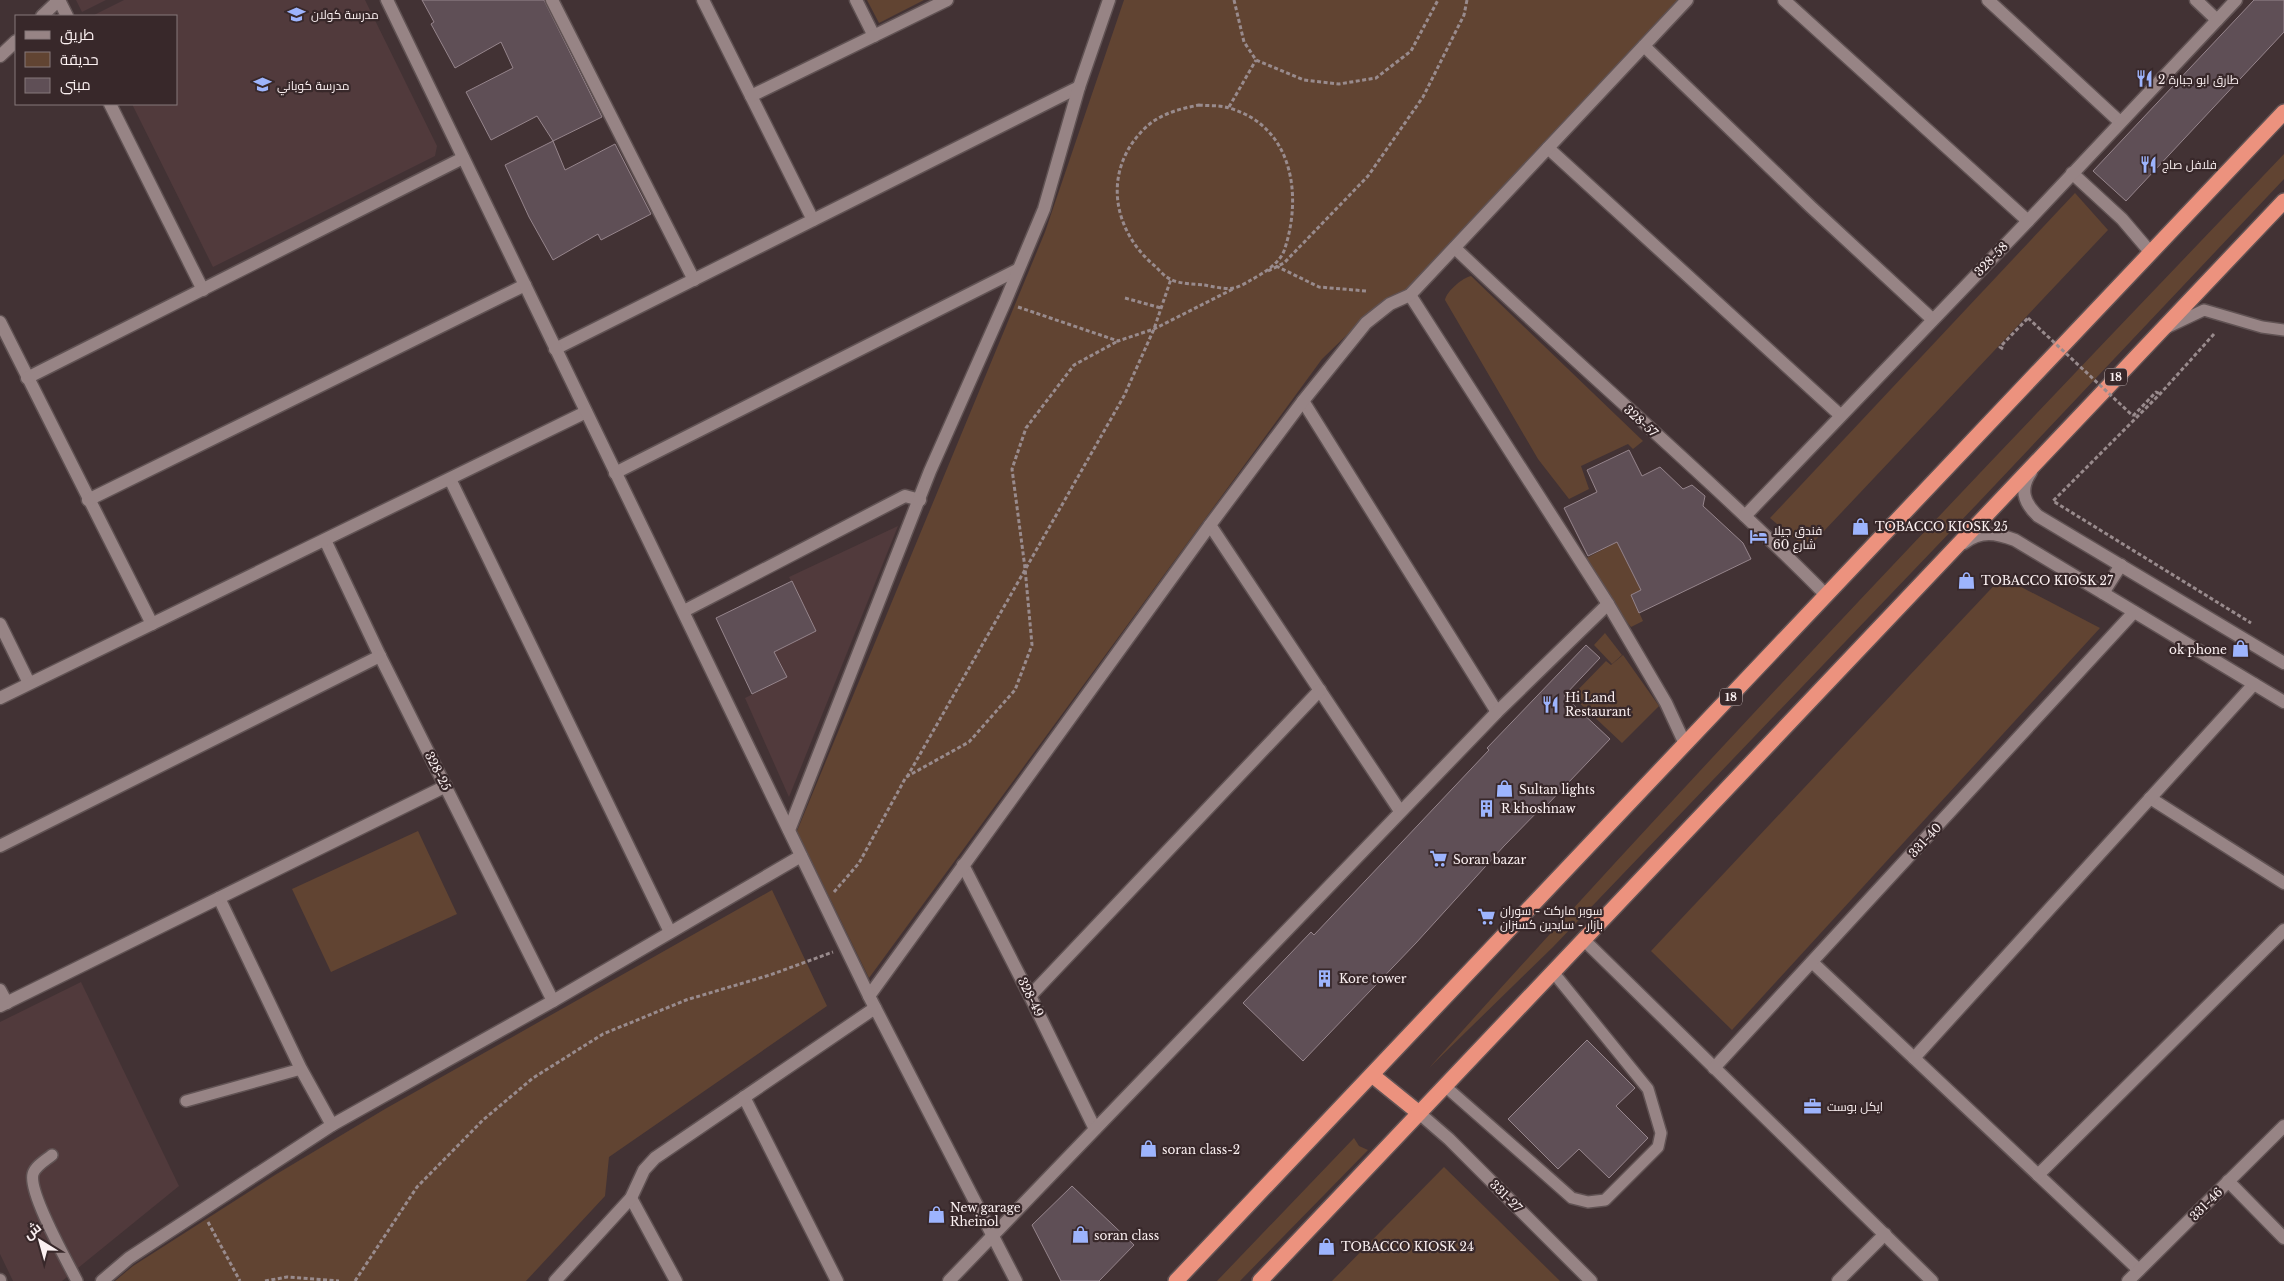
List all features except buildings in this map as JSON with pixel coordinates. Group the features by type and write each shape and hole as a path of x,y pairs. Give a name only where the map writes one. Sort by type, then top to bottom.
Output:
{"highway":[{"name":"18","path":"1176,1281 2284,112"},
{"name":"18","path":"1260,1281 2284,201"},
{"path":"1372,1075 1419,1113"}],"street":[{"path":"43,15 59,0 66,15"},
{"path":"387,0 869,996 1016,1281"},
{"path":"552,0 694,280"},
{"path":"703,0 813,220"},
{"path":"856,0 874,36"},
{"path":"752,96 947,0"},
{"path":"789,830 930,471 1044,210 1079,87 1110,0"},
{"path":"869,996 1210,524 1303,401 1366,323 1390,304 1410,295 1687,0"},
{"path":"1784,0 2028,221"},
{"path":"1988,0 2120,122"},
{"path":"2196,0 2217,20"},
{"name":"328-58","path":"1745,516 2028,221 2236,0"},
{"path":"0,56 15,42"},
{"path":"1644,46 1811,207 1932,319"},
{"path":"555,349 1079,87"},
{"path":"110,105 203,290"},
{"path":"1548,148 1840,415"},
{"path":"27,378 463,158"},
{"path":"2072,173 2122,219 2151,253"},
{"name":"328-57","path":"1455,248 1536,326 1745,516 1826,596"},
{"path":"615,473 1017,270"},
{"path":"88,500 525,285"},
{"path":"1410,295 1608,604 1666,703 1685,744"},
{"path":"0,322 152,624"},
{"path":"1303,401 1497,712"},
{"path":"0,698 586,412"},
{"path":"2042,456 2028,475 2024,488 2024,498 2029,508 2038,516 2284,663"},
{"path":"450,479 670,932"},
{"path":"684,611 905,496 920,500"},
{"path":"1210,524 1400,811"},
{"path":"1948,555 1966,541 1982,534 1996,533 2015,540 2284,702"},
{"name":"328-25","path":"325,540 380,656 553,1001"},
{"path":"2103,593 2121,565"},
{"path":"949,1281 1400,811 1497,712 1608,604"},
{"name":"331-40","path":"1714,1068 2134,612"},
{"path":"0,624 29,683"},
{"path":"0,846 380,656"},
{"path":"1914,1058 2254,684"},
{"path":"1030,996 1320,690"},
{"path":"0,990 3,1005 446,786"},
{"path":"2150,798 2284,883"},
{"path":"102,1281 128,1258 332,1125 553,1001 801,856"},
{"name":"328-49","path":"963,865 1095,1129"},
{"path":"219,898 301,1069 332,1125"},
{"path":"2038,1175 2284,930"},
{"path":"1583,939 1932,1281"},
{"path":"1812,962 2139,1270"},
{"path":"555,1281 631,1198 644,1170 655,1158 875,1008"},
{"path":"744,1097 837,1281"},
{"name":"331-27","path":"1419,1113 1449,1139 1591,1281"},
{"name":"331-46","path":"2128,1281 2284,1126"},
{"path":"2228,1181 2284,1238"},
{"path":"631,1198 676,1281"},
{"path":"1838,1281 1885,1234"}],"lane":[{"path":"2158,332 2204,310 2262,327 2284,330"},
{"path":"1445,1086 1572,1198 1588,1202 1605,1200 1658,1147 1661,1132 1648,1089 1552,972"},
{"path":"186,1101 301,1069"},
{"path":"52,1155 32,1174 33,1192 77,1281"}],"path":[{"path":"1234,0 1244,42 1256,60 1304,80 1339,84 1376,78 1411,51 1438,0"},
{"path":"906,777 968,742 1015,690 1032,645 1025,568 1012,469 1026,428 1074,365 1118,341 1154,329 1284,263 1368,176 1423,97 1464,15 1467,0"},
{"path":"1228,107 1256,60"},
{"path":"1233,289 1171,279 1148,260 1128,238 1118,210 1117,180 1127,152 1145,128 1170,112 1199,105 1228,107 1254,119 1275,138 1289,164 1294,192 1291,223 1283,253 1265,273"},
{"path":"1274,263 1320,287 1366,290"},
{"path":"824,904 859,863 906,777 1124,396 1154,329 1171,279"},
{"path":"1125,298 1161,308"},
{"path":"1005,302 1118,341"},
{"path":"2003,350 2000,347 2028,318 2133,416 2156,392 2160,394"},
{"path":"2214,334 2160,394 2053,501 2259,628"},
{"path":"355,1281 417,1187 483,1120 533,1078 603,1034 686,1000 827,955 844,945"},
{"path":"201,1210 240,1281"},
{"path":"265,1281 287,1277 339,1281"}],"shaded area":[{"path":"76,0 106,0 82,12"},
{"path":"124,0 365,0 437,146 435,156 213,267 132,105 178,105 178,15 94,15"},
{"path":"898,526 789,797 745,698 787,677 774,652 816,631 789,577"},
{"path":"81,982 179,1186 62,1281 13,1281 0,1254 0,1022"}],"green space":[{"path":"867,0 924,0 879,23"},
{"path":"1124,0 1679,0 1418,276 1406,300 1383,300 1322,359 869,978 797,831 1045,232"},
{"path":"2284,154 2284,179 1978,503 1553,947 1429,1068 1639,836 1960,494"},
{"path":"2075,193 2108,230 1807,549 1770,518"},
{"path":"1471,276 1643,441 1633,449 1628,444 1581,466 1589,489 1569,499 1538,459 1445,300 1455,285"},
{"path":"1617,542 1641,590 1631,595 1643,621 1631,627 1579,562"},
{"path":"2002,577 2100,628 1732,1030 1651,951"},
{"path":"1605,633 1622,655 1612,664 1594,645"},
{"path":"1623,655 1659,706 1622,743 1572,696 1606,661 1611,665"},
{"path":"418,831 457,914 331,972 292,889"},
{"path":"772,890 827,1006 609,1157 605,1196 526,1281 115,1281 133,1266 275,1175 385,1109"},
{"path":"1354,1138 1359,1146 1368,1150 1240,1281 1217,1281"},
{"path":"1444,1167 1560,1281 1332,1281"}],"place":[{"name":"مدرسة كولان","path":"297,14"},
{"name":"طارق ابو جبارة 2","path":"2144,79"},
{"name":"مدرسة كوباني","path":"263,85"},
{"name":"فلافل صاج","path":"2148,164"},
{"name":"TOBACCO KIOSK 25","path":"1861,526"},
{"name":"فندق جيلا شارع 60","path":"1759,537"},
{"name":"TOBACCO KIOSK 27","path":"1967,580"},
{"name":"ok phone","path":"2241,649"},
{"name":"Hi Land Restaurant","path":"1551,704"},
{"name":"Sultan lights","path":"1505,789"},
{"name":"R khoshnaw","path":"1487,808"},
{"name":"Soran bazar","path":"1439,859"},
{"name":"سوبر ماركت - سوران بازار - سايدين كسنزان","path":"1486,917"},
{"name":"Kore tower","path":"1325,978"},
{"name":"ايكل بوست","path":"1813,1106"},
{"name":"soran class-2","path":"1148,1149"},
{"name":"New garage Rheinol","path":"936,1214"},
{"name":"soran class","path":"1080,1235"},
{"name":"TOBACCO KIOSK 24","path":"1327,1246"}]}
